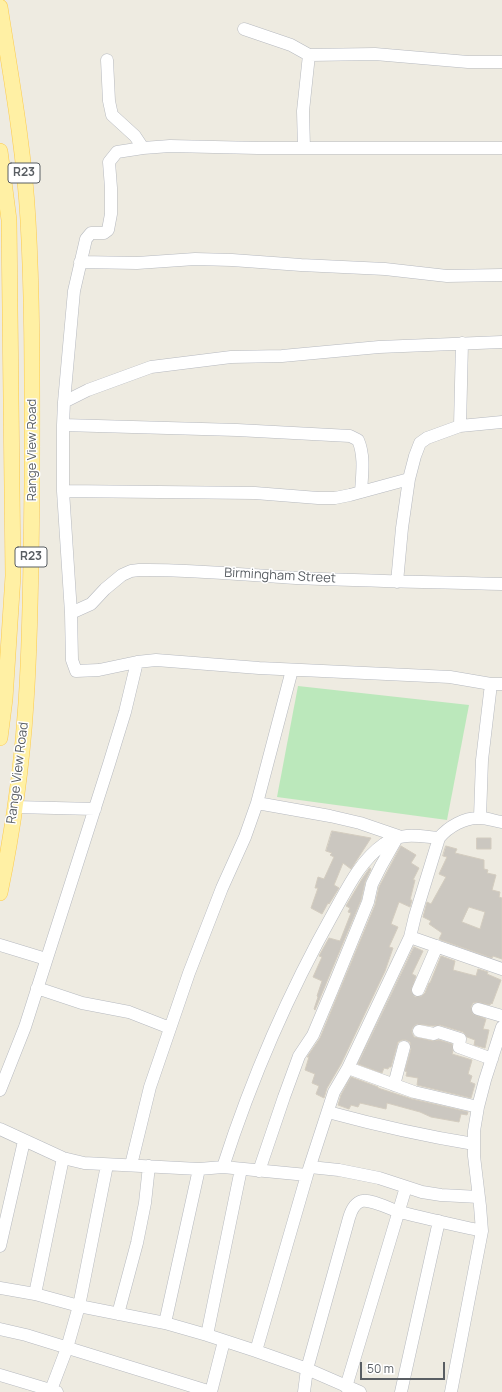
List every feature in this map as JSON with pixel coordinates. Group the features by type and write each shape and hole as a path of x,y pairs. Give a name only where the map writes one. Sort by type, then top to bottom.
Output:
{"main road":[{"name":"Range View Road","path":"0,7 19,128 28,219 32,374 31,581 26,703 15,808 0,893"},
{"name":"Range View Road","path":"0,151 9,220 13,576 5,699 0,738"}],"street":[{"path":"244,29 291,45 309,55 375,54 468,62 502,62"},
{"path":"304,148 303,111 309,55"},
{"path":"107,60 109,101 112,115 135,136 143,148"},
{"path":"480,817 482,760 496,684 450,678 292,670 156,660 137,662 99,670 76,671 72,660 71,613 63,491 63,425 74,291 86,240 93,232 105,232 108,228 111,202 110,160 117,152 143,148 195,146 258,148 502,148"},
{"path":"80,262 145,262 195,259 232,260 385,269 447,276 502,275"},
{"path":"64,402 96,387 151,367 231,357 282,356 378,348 502,342"},
{"path":"460,426 462,343"},
{"path":"397,582 402,528 409,478 420,443 427,438 460,426 502,422"},
{"path":"63,425 350,436 358,440 360,445 362,464 361,492"},
{"path":"63,491 255,493 334,498 409,478"},
{"name":"Birmingham Street","path":"71,613 91,604 105,589 122,575 139,570 233,573 295,578 397,582 502,584"},
{"path":"0,1090 25,1026 95,809 122,719 137,662"},
{"path":"131,1165 150,1087 189,973 257,803 292,670"},
{"path":"257,803 360,823 398,836 410,835 439,838"},
{"path":"15,808 95,809"},
{"path":"256,1350 308,1172 334,1092 348,1068 410,937 439,838 452,827 480,817 502,822"},
{"path":"223,1167 236,1126 286,1007 314,947 357,872 366,860 384,844 398,836"},
{"path":"259,1171 299,1056 313,1034 332,990 368,902 372,884 398,836"},
{"path":"410,937 502,969"},
{"path":"0,945 46,959"},
{"path":"418,990 437,946"},
{"path":"37,988 82,1004 129,1012 170,1028"},
{"path":"478,1009 502,1016"},
{"path":"451,1392 482,1231 474,1144 478,1107 502,1028"},
{"path":"419,1031 434,1034 438,1032 460,1039 459,1047 492,1059"},
{"path":"394,1085 404,1047"},
{"path":"348,1068 414,1092 478,1107"},
{"path":"328,1112 388,1128 474,1144"},
{"path":"0,1130 63,1158 84,1163 199,1169 223,1167 259,1171 308,1172 339,1170 379,1178 422,1192 441,1195 479,1197"},
{"path":"0,1246 24,1141"},
{"path":"35,1294 63,1158"},
{"path":"0,1375 54,1391 79,1306 107,1165"},
{"path":"118,1314 141,1223 149,1166"},
{"path":"165,1323 199,1169"},
{"path":"207,1335 242,1169"},
{"path":"346,1387 406,1187"},
{"path":"304,1392 307,1369 351,1210 358,1203 363,1201 482,1231"},
{"path":"401,1392 439,1221"},
{"path":"0,1288 35,1294 79,1306 165,1323 207,1335 256,1350 307,1369 360,1392"},
{"path":"0,1329 26,1335 211,1392 224,1340"}],"green space":[{"path":"298,686 469,705 447,820 277,797"}],"building":[{"path":"332,831 371,838 351,869 343,863 334,885 339,888 322,914 311,908 318,888 315,888 318,877 324,879 334,857 330,855 332,853 326,851"},
{"path":"477,838 491,838 491,849 477,849"},
{"path":"401,846 416,855 411,863 419,868 413,880 415,880 410,900 412,900 410,907 399,902 391,924 398,927 389,947 393,948 385,971 341,1064 327,1088 324,1098 316,1094 319,1086 312,1083 315,1074 305,1070 309,1057 307,1057 320,1038 375,905 379,887"},
{"path":"446,846 457,849 455,853 484,860 484,869 488,870 487,873 496,875 492,890 500,892 499,897 502,898 502,959 493,956 492,958 439,939 442,933 429,924 431,921 423,917 427,902 431,904 446,877 439,874 447,857 443,856","holes":["469,907 485,912 480,929 462,922"]},
{"path":"370,868 371,869 365,882 361,900 315,1010 317,996 322,981 313,977 322,957 319,956 329,938 340,941 351,913 348,912 350,908 346,906"},
{"path":"414,947 423,951 412,974 416,976 411,991 415,997 422,996 425,993 441,956 455,961 453,970 476,976 478,969 488,972 487,974 501,980 492,1004 491,1003 490,1005 477,1002 473,1003 471,1007 473,1014 486,1019 483,1029 489,1030 485,1048 474,1045 475,1040 467,1037 463,1032 440,1025 433,1026 417,1024 412,1029 414,1037 433,1041 439,1040 452,1044 452,1054 472,1060 468,1074 472,1076 470,1082 475,1084 471,1098 417,1085 418,1078 406,1076 407,1072 405,1071 411,1049 410,1042 406,1040 398,1042 391,1067 388,1069 384,1068 382,1073 358,1064"},
{"path":"351,1077 412,1099 468,1112 467,1115 461,1114 459,1122 431,1117 420,1112 387,1103 386,1109 360,1103 358,1107 351,1105 349,1109 338,1105 341,1095"}]}
